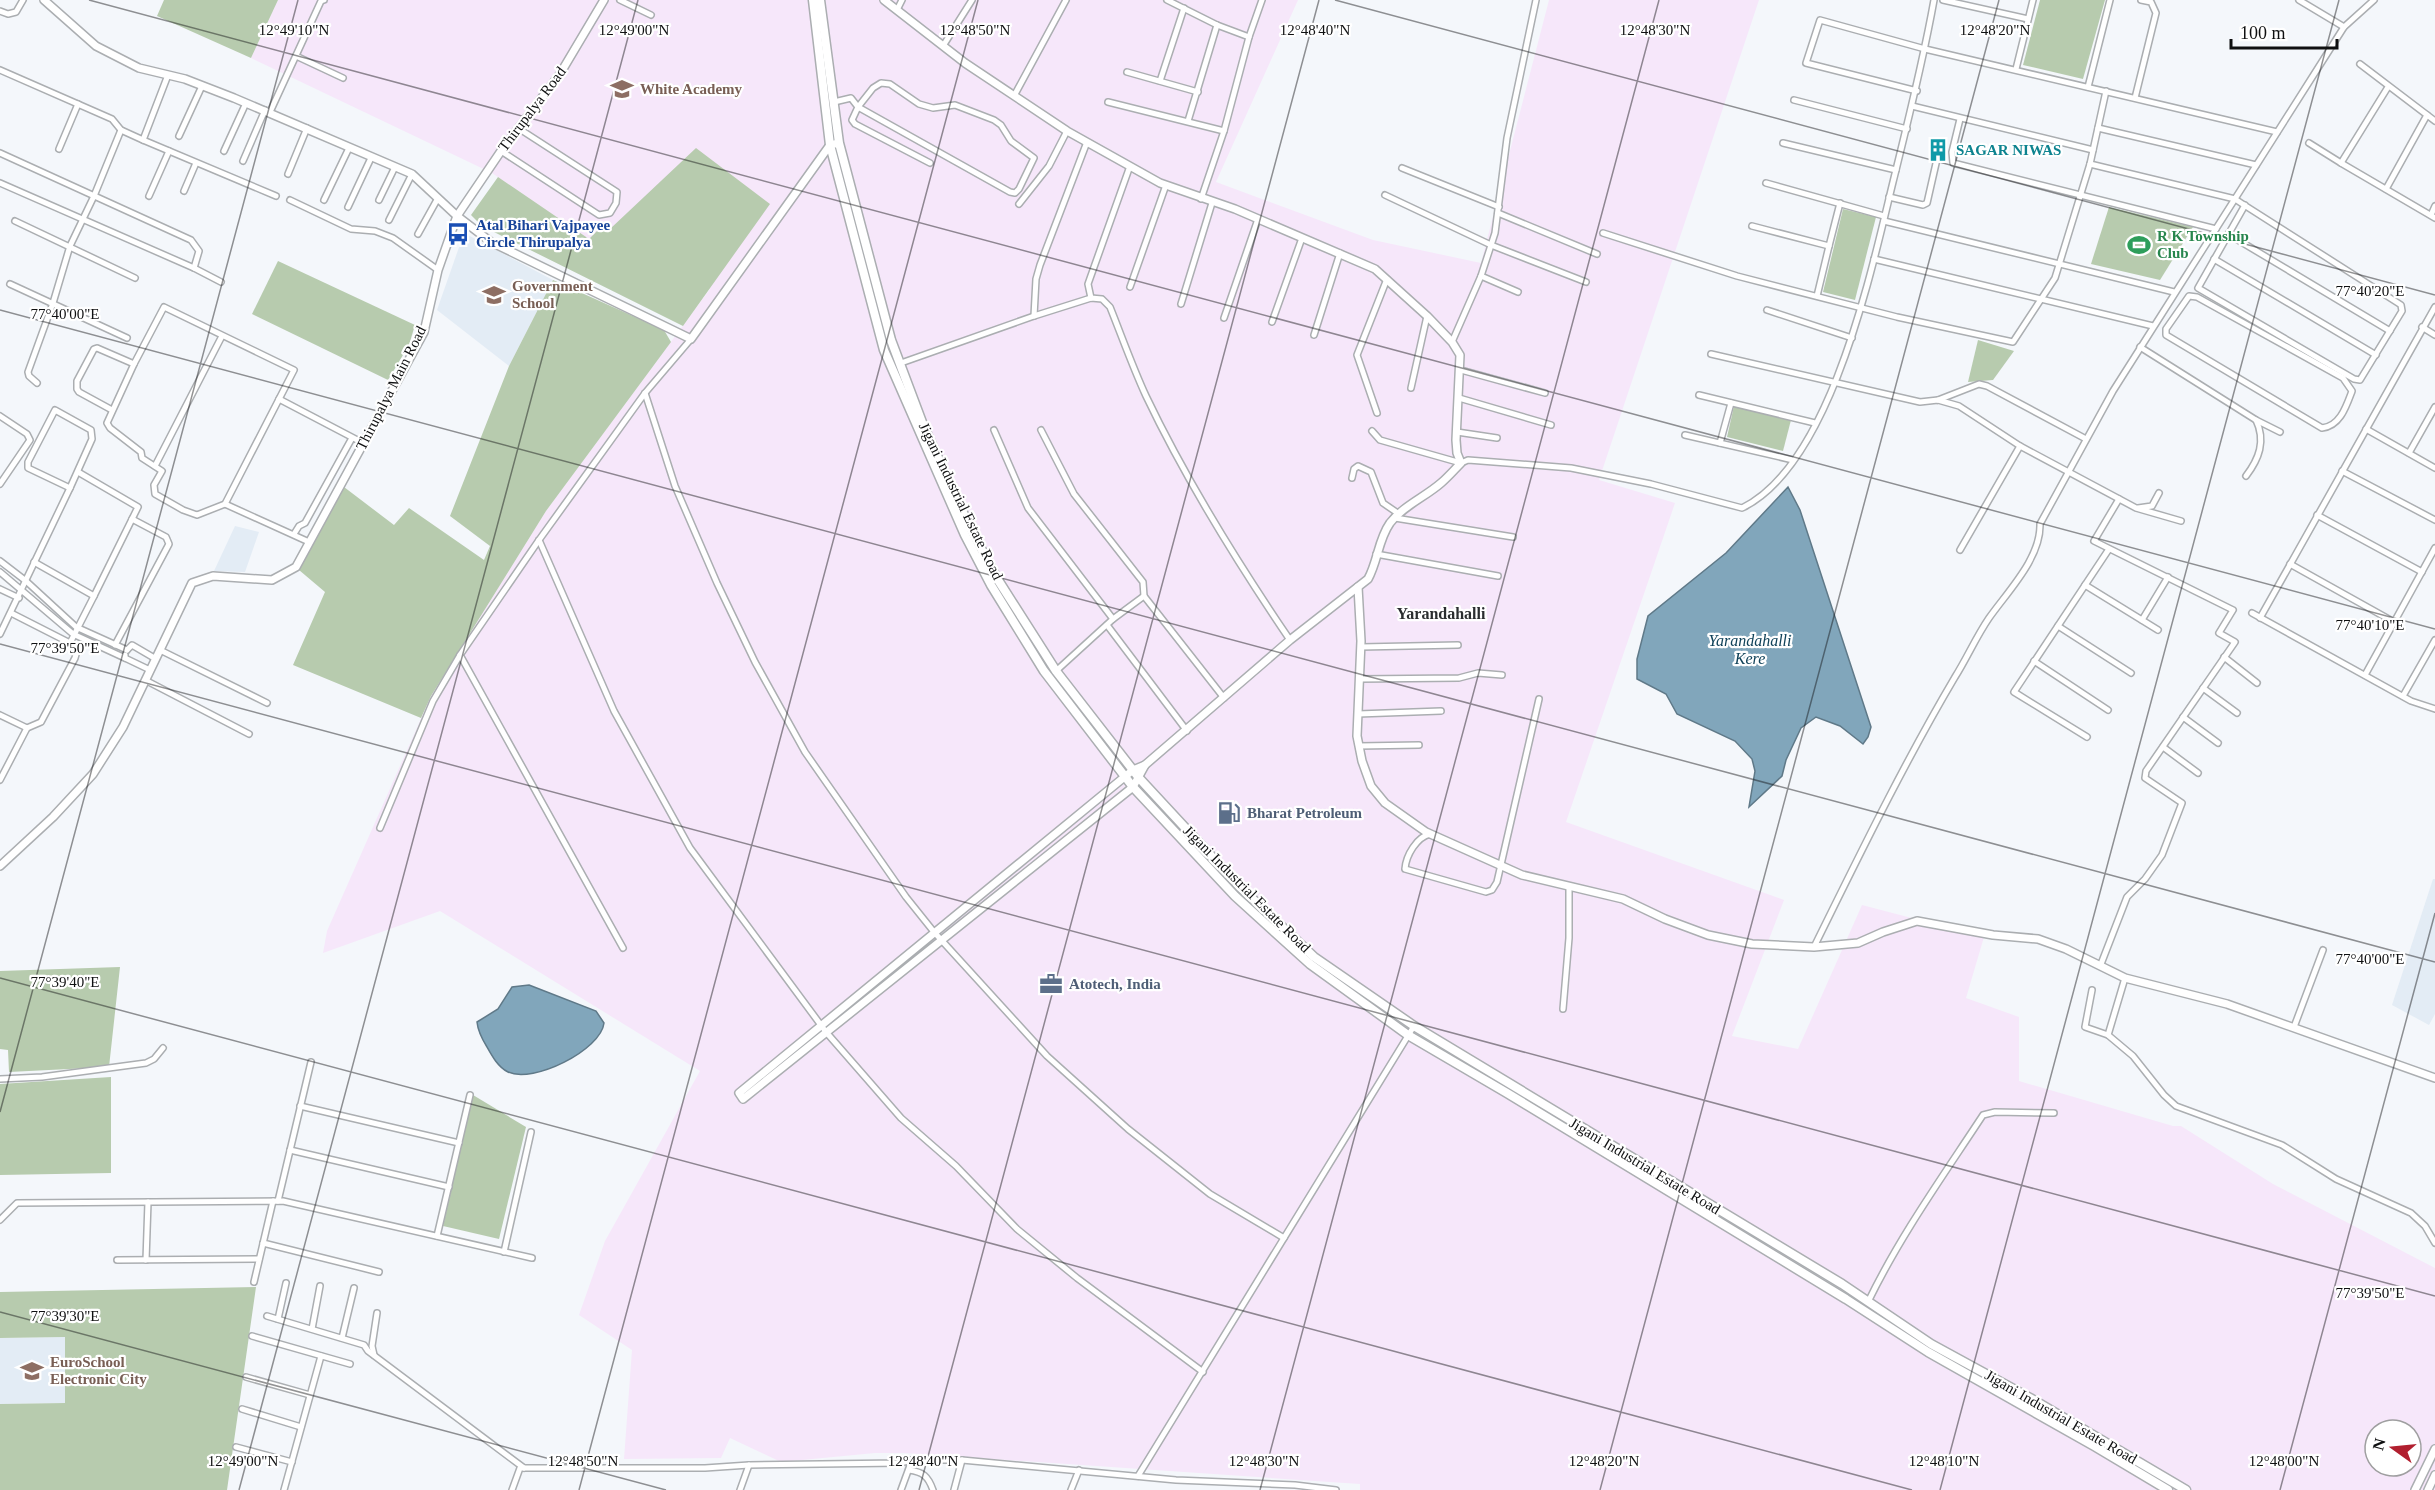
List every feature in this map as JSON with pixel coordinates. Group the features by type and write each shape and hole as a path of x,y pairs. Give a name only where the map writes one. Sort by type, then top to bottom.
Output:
{"main road":[{"name":"Jigani Industrial Estate Road","path":"813,0 835,144 884,350 965,535 991,585 1044,671 1133,787 1235,896 1310,964 1408,1035 1846,1299 1928,1352 2168,1490"},
{"name":"Jigani Industrial Estate Road","path":"820,0 834,102 835,144 891,340 923,425 971,530 998,580 1056,671 1139,778 1240,887 1314,957 1414,1026 1842,1284 1932,1344 2030,1398 2186,1490"}],"street":[{"path":"0,11 12,14 19,10 23,0"},
{"path":"243,161 296,56 321,0"},
{"name":"Thirupalya Road","path":"457,216 501,151 560,74 604,0"},
{"path":"620,0 651,15"},
{"path":"884,0 943,46 1014,96 1067,131 1130,166 1166,185 1258,219 1375,269 1427,316 1452,342 1460,355 1457,453 1461,463"},
{"path":"897,10 902,0"},
{"path":"943,46 972,0"},
{"path":"1014,96 1066,0"},
{"path":"1167,0 1217,25 1249,37"},
{"path":"1201,199 1224,131 1249,37 1262,1 1254,0"},
{"path":"1452,342 1481,276 1491,245 1507,138 1536,0"},
{"path":"1145,765 1133,787 826,1032 741,1096 821,1025 1133,770 1145,765 1187,731 1290,640 1368,579 1374,568 1382,539 1397,516 1441,483 1461,463 1468,460 1571,468 1651,484 1742,508 1760,499 1793,460 1815,423 1835,382 1852,338 1917,91 1934,0"},
{"path":"1943,0 2028,19"},
{"path":"2016,69 2033,0"},
{"path":"2088,87 2110,0"},
{"path":"2135,98 2156,13 2151,2 2141,0"},
{"path":"2299,0 2344,27"},
{"path":"1814,947 1915,746 1980,632 2031,558 2040,524 2140,347 2344,27 2374,0"},
{"path":"47,1 96,46 139,68 202,86 267,111 412,174 457,216 491,242 691,339"},
{"path":"1160,81 1184,8"},
{"path":"1917,91 1806,63 1820,20 1925,49 2277,132"},
{"path":"1188,122 1217,25"},
{"path":"296,56 343,78"},
{"path":"2360,64 2435,121"},
{"path":"0,70 112,119 121,130 143,141 276,196"},
{"path":"1126,72 1198,92"},
{"path":"143,141 168,75"},
{"path":"834,102 850,98 858,107 1010,192 1015,193 1019,189 1034,158 1011,141 1001,125 994,120 955,105 933,108 919,104 890,84 881,83 873,88 858,107 852,120 855,124 930,163"},
{"path":"180,136 202,86"},
{"path":"2341,163 2388,87"},
{"path":"1603,234 1714,270 2008,343 2013,342 2055,278 2090,164 2106,91"},
{"path":"1794,100 1906,129"},
{"path":"1108,102 1224,131"},
{"path":"224,152 246,103"},
{"path":"59,149 78,104"},
{"path":"1912,106 2093,150"},
{"path":"2386,189 2427,115"},
{"path":"1960,119 1952,152 1953,163 2216,229"},
{"path":"288,174 307,128"},
{"path":"501,151 599,215 610,213 616,203 617,192 518,128"},
{"path":"2098,128 2256,165"},
{"path":"37,383 28,372 53,303 70,246 94,196 121,130"},
{"path":"1018,204 1045,172 1067,131"},
{"path":"1034,316 1036,279 1040,265 1087,142"},
{"path":"1783,143 1896,170"},
{"path":"2309,143 2433,217 2435,206"},
{"path":"380,828 434,701 460,655 645,393 691,339 835,144"},
{"path":"324,200 349,148"},
{"path":"149,196 169,151"},
{"path":"0,153 191,240 198,250 194,268"},
{"path":"348,207 371,158"},
{"path":"1889,197 1923,205 1927,203 1937,159"},
{"path":"184,191 196,162"},
{"path":"2090,164 2235,199 2245,205 2401,305 2402,310 2363,376 2356,380 2200,289 2198,285 2245,205"},
{"path":"1091,298 1088,284 1130,166"},
{"path":"379,200 395,167"},
{"path":"1402,168 1597,254"},
{"path":"389,220 412,174"},
{"path":"0,183 221,282"},
{"path":"1766,183 1840,203 1884,218 2174,292"},
{"path":"1130,287 1166,185"},
{"path":"1385,195 1491,245 1586,282"},
{"path":"418,234 438,198"},
{"path":"290,200 351,229 375,231 393,238 438,270"},
{"path":"1181,304 1212,203"},
{"path":"1817,296 1840,203"},
{"name":"Thirupalya Main Road","path":"0,866 53,818 93,774 123,727 192,584 213,576 272,580 296,567 424,332 438,270 457,216"},
{"path":"1224,318 1258,219"},
{"path":"15,220 135,278"},
{"path":"1752,226 1829,246"},
{"path":"2228,234 2390,331"},
{"path":"1272,322 1302,238"},
{"path":"1314,335 1340,253"},
{"path":"1874,259 2153,326"},
{"path":"2214,259 2376,355"},
{"path":"1481,276 1518,292"},
{"path":"1377,413 1358,355 1387,279"},
{"path":"10,284 127,338"},
{"path":"2189,296 2197,297 2343,378 2352,391 2338,420 2331,427 2322,428 2166,335 2170,322 2180,309 2189,296"},
{"path":"901,363 1034,316 1091,298 1102,299 1110,307 1146,396 1205,508 1290,640"},
{"path":"2167,303 2180,309"},
{"path":"164,307 294,370 225,504 197,515 155,494 154,485 162,471 142,458 141,452 110,429 107,420 134,364 164,307"},
{"path":"2260,618 2435,307"},
{"path":"1767,310 1852,338"},
{"path":"1411,388 1416,361 1423,345 1427,316"},
{"path":"2159,316 2170,322"},
{"path":"2422,327 2435,335"},
{"path":"155,466 222,336"},
{"path":"2140,347 2256,420 2280,432"},
{"path":"112,410 79,392 77,381 93,349 97,348 134,364"},
{"path":"1711,354 1920,402 1938,400 1979,384 1987,386 2086,439"},
{"path":"1461,370 1545,393"},
{"path":"645,393 675,486 717,583 755,662 805,752 857,830 934,932 1047,1056 1128,1129 1210,1194 1284,1238"},
{"path":"1699,395 1815,423"},
{"path":"279,399 363,443"},
{"path":"1459,399 1551,425"},
{"path":"1938,400 1959,406 2020,446 2136,508 2181,521"},
{"path":"1720,443 1731,403"},
{"path":"2409,453 2435,407"},
{"path":"0,634 23,590 34,562 78,472 92,439 91,430 55,410 28,462 28,468 70,488"},
{"path":"0,416 27,434 30,440 0,484"},
{"path":"2246,476 2258,460 2261,441 2256,420"},
{"path":"2366,429 2435,468"},
{"path":"994,430 1028,508 1113,619"},
{"path":"1041,430 1074,494 1143,582 1144,596 1224,698"},
{"path":"1372,431 1380,440 1461,463"},
{"path":"1457,432 1497,438"},
{"path":"1685,435 1793,460"},
{"path":"294,534 304,523 352,438"},
{"path":"1960,550 2020,446"},
{"path":"1352,478 1354,469 1358,466 1371,472 1383,503 1397,516 1513,537"},
{"path":"2342,471 2435,520"},
{"path":"70,643 138,507 78,472"},
{"path":"2136,508 2152,506 2159,493"},
{"path":"2101,964 2127,897 2145,879 2162,855 2182,803 2145,778 2146,771 2235,642 2219,633 2233,610 2094,541 2119,499"},
{"path":"225,504 309,542"},
{"path":"2318,515 2422,572"},
{"path":"116,645 169,544 166,537 132,519"},
{"path":"539,540 614,711 690,849 826,1032 901,1118 956,1166 1017,1229 1077,1278 1203,1372"},
{"path":"2365,675 2435,548"},
{"path":"2088,737 2014,692 2109,549"},
{"path":"1376,554 1498,576"},
{"path":"0,561 26,581 76,627 127,650"},
{"path":"34,562 94,596"},
{"path":"2290,564 2394,622"},
{"path":"0,572 73,634 150,670"},
{"path":"2142,620 2168,578"},
{"path":"2085,585 2158,630"},
{"path":"1358,587 1362,621 1357,736 1359,747 1371,786 1385,803 1430,834 1522,875 1623,899 1665,919 1708,935 1752,944 1814,947 1858,943 1917,921 1993,935 2038,939 2101,964 2125,978 2227,1004 2435,1078"},
{"path":"0,589 19,598"},
{"path":"1056,671 1107,624 1144,596"},
{"path":"0,780 27,728 41,723 77,651 70,643 11,613"},
{"path":"2252,613 2403,696 2435,709"},
{"path":"1107,624 1187,731"},
{"path":"2058,626 2131,673"},
{"path":"2403,696 2435,640"},
{"path":"125,658 127,650 132,645 156,659"},
{"path":"1361,647 1458,645"},
{"path":"160,650 267,703"},
{"path":"460,655 623,948"},
{"path":"2224,657 2257,683"},
{"path":"2034,661 2108,710"},
{"path":"1360,679 1459,678 1478,673 1502,675"},
{"path":"145,680 249,734"},
{"path":"2203,688 2237,713"},
{"path":"1430,834 1423,835 1414,846 1405,868 1486,892 1492,890 1497,882 1539,699"},
{"path":"1358,714 1441,711"},
{"path":"0,715 27,728"},
{"path":"2183,717 2218,743"},
{"path":"1359,747 1419,745"},
{"path":"2163,747 2198,773"},
{"path":"1563,1009 1569,938 1569,886"},
{"path":"2294,1027 2323,950"},
{"path":"2108,1035 2125,978"},
{"path":"2092,990 2085,1027 2108,1035 2133,1056 2164,1095 2176,1106 2282,1145 2336,1179 2411,1213 2428,1231 2435,1243"},
{"path":"1138,1476 1414,1026"},
{"path":"0,1079 42,1077 146,1063 154,1059 163,1048"},
{"path":"254,1282 311,1062"},
{"path":"437,1236 470,1095"},
{"path":"300,1106 459,1143"},
{"path":"1868,1302 1882,1273 1983,1115 1995,1112 2054,1113"},
{"path":"504,1252 531,1132"},
{"path":"290,1150 449,1187"},
{"path":"0,1220 17,1203 276,1201 532,1258"},
{"path":"146,1260 148,1202"},
{"path":"2428,1231 2435,1227"},
{"path":"263,1243 379,1272"},
{"path":"117,1260 260,1259"},
{"path":"278,1319 286,1283"},
{"path":"312,1329 320,1286"},
{"path":"342,1338 354,1288"},
{"path":"374,1355 372,1346 377,1313"},
{"path":"267,1316 364,1345 522,1468 705,1468 962,1460 1176,1480 1295,1485 1335,1490"},
{"path":"252,1336 350,1364"},
{"path":"284,1490 321,1356"},
{"path":"246,1377 310,1395"},
{"path":"242,1409 302,1427"},
{"path":"236,1447 292,1462"},
{"path":"2415,1490 2435,1449"},
{"path":"901,1490 912,1460"},
{"path":"954,1490 962,1460"},
{"path":"743,1489 750,1465"},
{"path":"512,1490 522,1468"},
{"path":"909,1470 929,1477 933,1490"},
{"path":"1071,1490 1078,1470"},
{"path":"2428,1490 2435,1475"}],"shaded area":[{"path":"278,0 1298,0 1216,182 1373,240 1481,263 1549,0 1759,0 1599,480 1675,503 1566,822 1784,900 1732,1036 1798,1049 1862,905 1984,937 1966,998 2019,1017 2019,1081 2173,1126 2181,1126 2273,1184 2435,1268 2435,1490 1360,1490 1360,1484 904,1453 875,1453 781,1462 730,1438 721,1458 624,1459 632,1350 579,1315 605,1241 700,1071 440,911 323,953 327,931 431,696 546,511 710,289 588,239 492,173 251,58"},
{"name":"Government School","path":"464,233 553,280 509,366 437,310"},
{"path":"235,526 259,532 245,572 214,571"},
{"path":"2433,879 2435,879 2435,1014 2429,1025 2392,1005"},
{"name":"EuroSchool Electronic City","path":"65,1337 65,1403 0,1404 0,1338"}],"green space":[{"path":"164,0 278,0 251,58 157,16"},
{"path":"2040,0 2105,0 2083,79 2023,65"},
{"path":"696,148 770,204 683,326 482,226 471,215 498,177 589,239 603,225 610,229"},
{"name":"R K Township Club","path":"2109,207 2193,227 2160,280 2091,264"},
{"path":"1843,209 1876,217 1855,300 1823,292"},
{"path":"278,261 415,325 409,345 388,380 252,314"},
{"path":"553,280 664,330 671,342 546,511 431,696 421,718 293,665 325,592 299,570 344,487 394,525 409,508 484,560 490,546 450,516 509,366"},
{"path":"1978,340 2014,351 1993,380 1968,382"},
{"path":"1734,406 1791,420 1783,451 1727,437"},
{"path":"120,967 109,1067 9,1072 8,1050 0,1049 0,971"},
{"path":"111,1077 111,1173 0,1175 0,1084"},
{"path":"473,1095 526,1127 499,1239 443,1226"},
{"path":"256,1287 227,1490 0,1490 0,1404 65,1403 65,1337 0,1338 0,1292"}],"water":[{"name":"Yarandahalli Kere","path":"1788,487 1800,510 1871,727 1863,744 1840,726 1816,717 1801,728 1786,760 1782,776 1749,807 1755,771 1752,759 1735,741 1677,714 1666,694 1637,679 1637,659 1648,616 1726,553"},
{"path":"529,985 596,1011 604,1023 600,1033 579,1054 549,1069 519,1074 508,1072 496,1061 482,1038 477,1022 498,1009 512,987"}],"place":[{"name":"White Academy","path":"622,89"},
{"name":"SAGAR NIWAS","path":"1938,150"},
{"name":"Atal Bihari Vajpayee Circle Thirupalya","path":"458,234"},
{"name":"R K Township Club","path":"2139,245"},
{"name":"Government School","path":"494,295"},
{"name":"Bharat Petroleum","path":"1229,813"},
{"name":"Atotech, India","path":"1051,984"},
{"name":"EuroSchool Electronic City","path":"32,1371"}],"district":[{"name":"Yarandahalli","path":"1441,613"}]}
